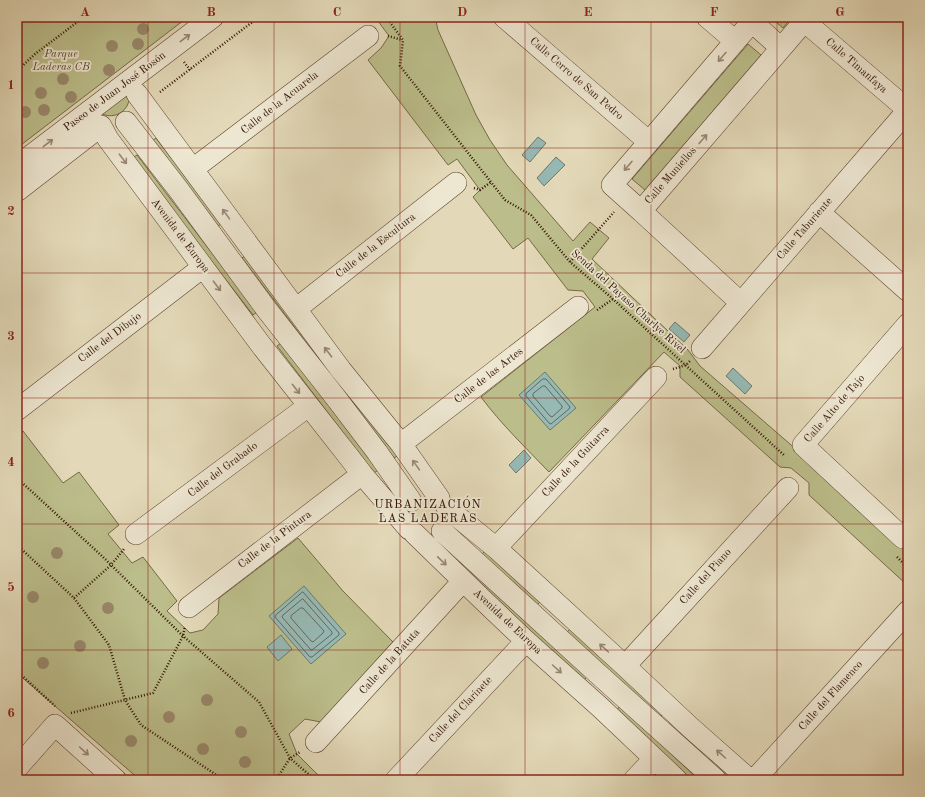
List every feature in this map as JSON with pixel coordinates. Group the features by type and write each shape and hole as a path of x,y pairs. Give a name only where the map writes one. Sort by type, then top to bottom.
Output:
{"street":[{"name":"Paseo de Juan José Rosón","path":"17,166 94,120 141,89 213,17"},
{"name":"Calle Cerro de San Pedro","path":"504,17 649,142"},
{"path":"708,17 735,41"},
{"name":"Calle Muniellos","path":"754,20 612,185 634,205 781,48 806,19"},
{"name":"Calle Timanfaya","path":"806,19 908,110"},
{"path":"754,20 781,48"},
{"name":"Calle de la Acuarela","path":"193,169 368,36"},
{"path":"17,191 94,120 111,127 122,125 130,120 136,109 141,89"},
{"path":"141,89 193,169 341,370 401,444 443,503 448,513 448,520 442,531 436,535 427,537 421,536 412,531 406,523 405,517 405,511 408,504 417,496 422,494 433,495 443,503 496,548 691,728 750,780"},
{"name":"Calle Taburiente","path":"702,348 908,110"},
{"name":"Avenida de Europa","path":"94,120 261,345 362,474 412,531 463,581 677,780"},
{"path":"126,122 267,310 377,452 411,501"},
{"name":"Calle de la Escultura","path":"296,309 456,183"},
{"path":"634,205 741,303"},
{"path":"819,212 908,291"},
{"path":"216,241 245,239"},
{"name":"Calle del Dibujo","path":"17,410 203,267"},
{"name":"Calle de las Artes","path":"401,444 578,308"},
{"path":"261,345 267,310"},
{"name":"Calle Alto de Tajo","path":"902,542 803,445 908,324"},
{"path":"336,398 341,370"},
{"name":"Calle de la Guitarra","path":"496,548 656,377"},
{"name":"Calle del Grabado","path":"136,534 303,410 310,407"},
{"name":"Calle de la Pintura","path":"189,607 362,474"},
{"name":"Calle del Piano","path":"625,666 788,488"},
{"name":"Avenida de Europa","path":"442,531 716,780"},
{"name":"Calle de la Batuta","path":"316,742 463,581"},
{"path":"551,599 556,635"},
{"name":"Calle del Flamenco","path":"754,780 908,611"},
{"name":"Calle del Clarinete","path":"396,780 526,640"},
{"path":"597,673 601,708"},
{"path":"17,768 60,720 116,780"},
{"path":"656,726 691,728"},
{"path":"634,780 654,759"}],"path":[{"path":"17,71 35,54 84,17"},
{"path":"141,89 259,17"},
{"name":"Senda del Payaso Charlye Rivel","path":"386,17 403,40 400,66 505,200 531,215 570,262 609,295 785,456"},
{"path":"570,262 634,205"},
{"path":"656,377 680,366 686,365 702,348"},
{"path":"17,478 111,565 183,636 260,702 290,758 315,780"},
{"path":"74,598 111,565 136,534"},
{"path":"902,542 908,568"},
{"path":"17,545 74,598 109,645 125,700 141,725 224,780"},
{"path":"17,671 60,720 153,693 183,636"},
{"path":"276,780 290,758 316,742"}],"green space":[{"name":"Parque Laderas CB","path":"17,17 188,17 17,148"},
{"path":"375,17 435,17 438,30 476,115 490,140 507,165 573,241 590,222 609,238 592,259 688,350 700,366 790,444 905,548 908,546 907,585 809,495 809,483 791,468 780,467 680,377 680,366 664,352 549,472 514,436 481,397 595,307 583,291 568,290 528,238 513,249 473,197 480,190 457,159 448,165 368,60 381,48 389,36"},
{"path":"770,17 792,17 783,28"},
{"path":"748,44 761,55 645,190 632,179"},
{"path":"128,93 128,104 126,108 118,114 109,116 101,113"},
{"path":"156,138 221,224 217,227 152,141"},
{"path":"137,155 257,312 253,315 132,158"},
{"path":"246,255 332,368 328,371 242,258"},
{"path":"281,343 378,470 374,473 277,346"},
{"path":"348,388 399,455 394,458 343,391"},
{"path":"23,431 63,483 79,472 119,525 108,534 132,563 143,557 177,601 167,611 190,633 203,630 218,614 219,598 298,538 343,591 393,642 321,722 305,719 289,734 297,754 324,780 140,780 17,673 17,436"},
{"path":"486,550 541,601 537,605 482,554"},
{"path":"468,568 587,677 583,681 464,572"},
{"path":"571,628 664,713 660,717 567,632"},
{"path":"620,706 699,780 690,780 616,711"},
{"path":"693,739 737,780 729,780 689,743"}],"water":[{"path":"538,137 546,143 530,162 522,155"},
{"path":"556,157 565,165 544,186 537,178"},
{"path":"675,322 690,335 684,342 669,329"},
{"path":"733,368 752,386 745,394 726,376"},
{"path":"545,372 576,408 550,430 519,395"},
{"path":"524,450 531,458 516,473 509,465"},
{"path":"304,586 346,634 311,664 269,616"},
{"path":"281,635 292,649 278,661 267,647"}],"district":[{"name":"URBANIZACIÓN LAS LADERAS","path":"428,512"}]}
